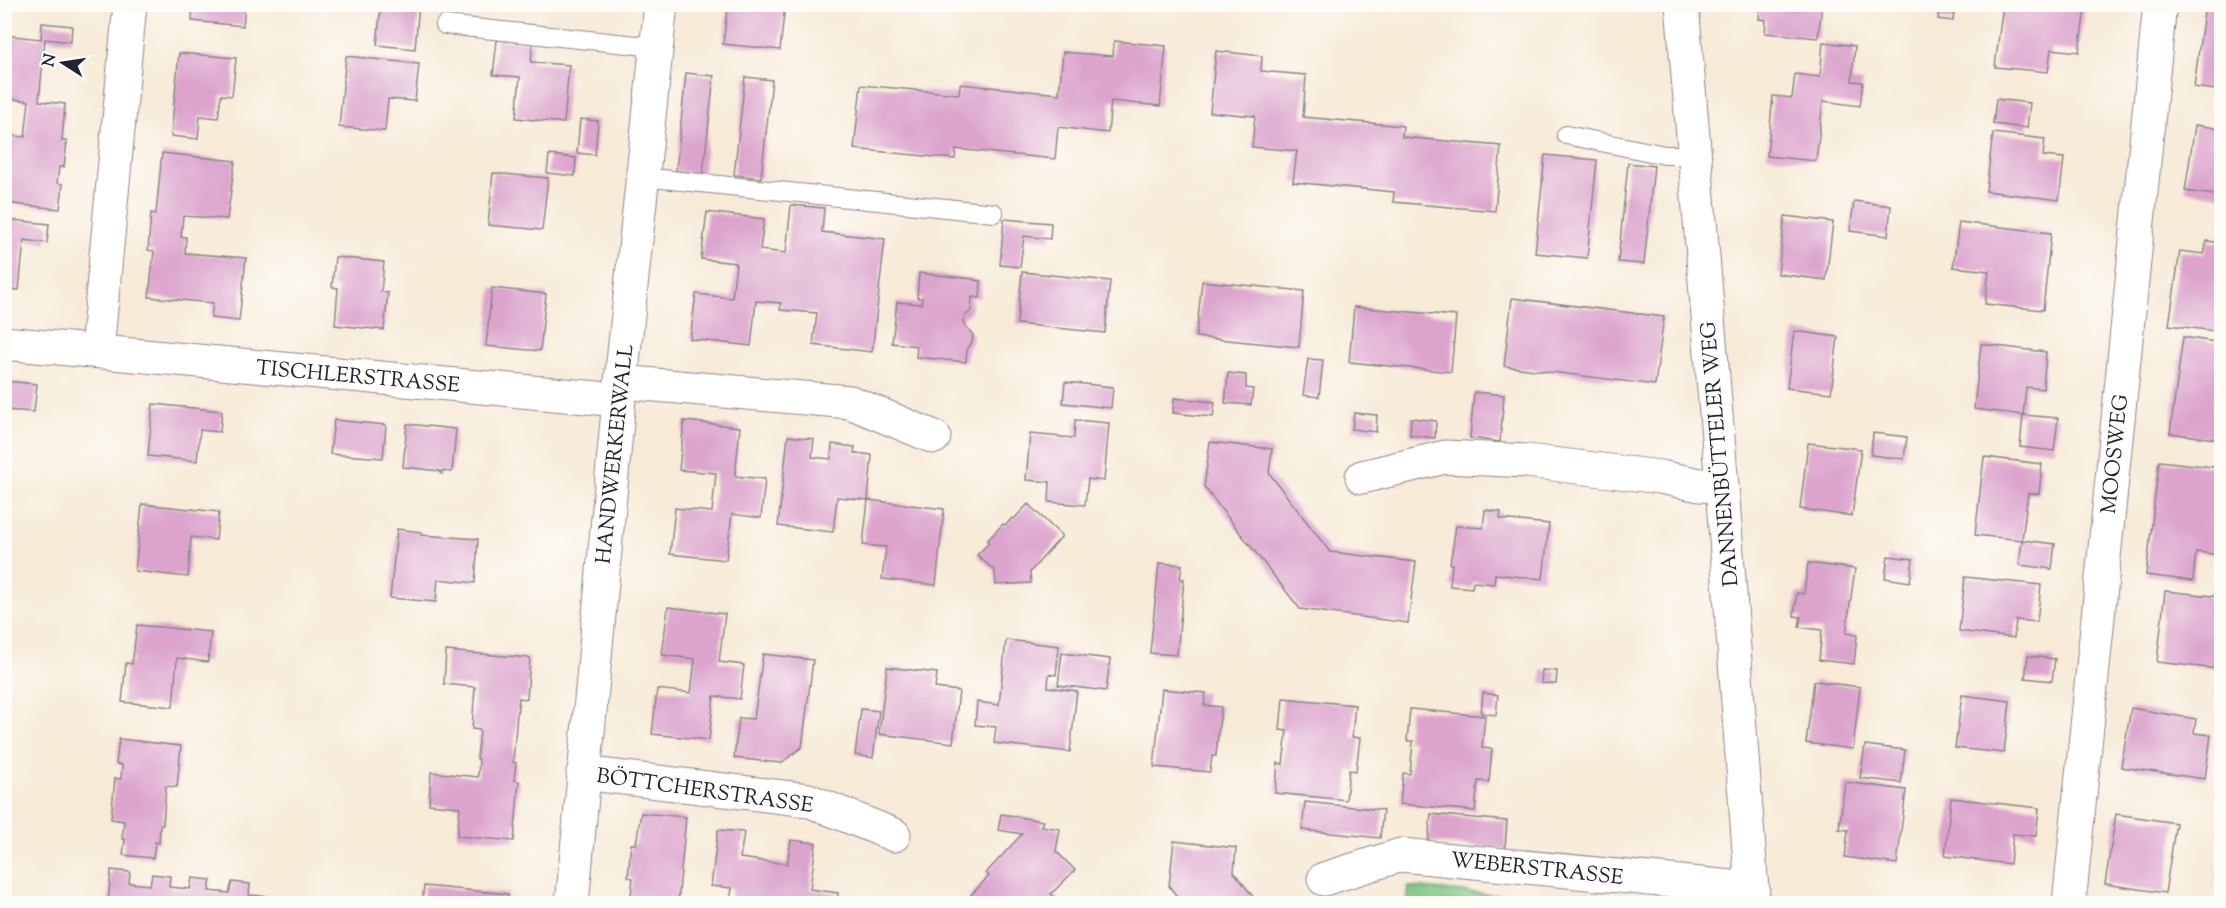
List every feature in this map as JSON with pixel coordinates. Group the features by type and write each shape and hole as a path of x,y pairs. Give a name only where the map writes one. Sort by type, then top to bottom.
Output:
{"street":[{"path":"97,351 130,4"},
{"name":"HANDWERKERWALL","path":"572,903 620,391 661,4"},
{"name":"DANNENBÜTTELER WEG","path":"1682,4 1754,900"},
{"name":"MOOSWEG","path":"2069,903 2160,4"},
{"name":"TISCHLERSTRASSE","path":"4,343 620,391 850,402 934,437"},
{"path":"1362,477 1445,457 1527,461 1660,477 1700,485 1722,486"},
{"name":"BÖTTCHERSTRASSE","path":"583,773 808,800 894,835"},
{"name":"WEBERSTRASSE","path":"1324,879 1401,855 1754,900"}],"lane":[{"path":"445,25 656,48"},
{"path":"1566,135 1665,155 1694,155"},
{"path":"642,177 994,213"}],"green space":[{"path":"1409,887 1580,903 1407,903"}],"building":[{"path":"193,4 245,4 243,26 192,21"},
{"path":"381,4 419,4 415,49 377,45"},
{"path":"728,4 785,4 780,50 723,44"},
{"path":"1760,4 1822,4 1818,38 1765,33 1766,20 1759,19"},
{"path":"1939,4 1955,4 1953,21 1938,19"},
{"path":"2003,4 2058,4 2085,8 2079,52 2051,49 2048,72 1995,67"},
{"path":"2205,4 2222,4 2222,91 2194,87"},
{"path":"42,23 72,26 71,42 45,39 39,101 65,104 62,141 67,141 64,167 59,167 57,183 63,184 60,209 4,203 7,166 4,165 4,135 25,137 29,101 4,98 4,35 41,39"},
{"path":"497,40 533,43 531,62 569,65 564,123 516,118 520,77 493,75"},
{"path":"1114,41 1166,46 1160,106 1111,101 1108,133 1058,127 1055,159 956,149 955,159 854,149 861,85 959,94 960,84 1059,94 1063,52 1113,56"},
{"path":"1823,42 1855,46 1852,81 1863,82 1860,106 1823,101 1816,161 1767,156 1773,96 1792,98 1795,74 1820,77"},
{"path":"1216,51 1262,56 1261,71 1306,75 1303,117 1403,126 1402,137 1501,146 1495,211 1393,202 1394,192 1293,182 1297,151 1252,147 1255,116 1210,112"},
{"path":"179,53 236,58 232,96 221,95 218,118 200,116 198,139 171,136"},
{"path":"346,56 419,64 415,101 388,99 385,131 339,127"},
{"path":"686,73 714,76 703,174 676,171"},
{"path":"745,77 772,80 761,178 734,175"},
{"path":"1996,99 2030,103 2027,128 1993,124"},
{"path":"580,119 598,121 595,155 577,153"},
{"path":"2195,125 2222,129 2222,196 2185,191"},
{"path":"1993,133 2045,139 2043,156 2064,158 2059,200 1986,191"},
{"path":"162,153 235,161 227,219 183,216 181,237 186,237 185,253 246,258 239,321 211,318 213,303 149,297 154,251 148,250 151,213 156,214"},
{"path":"549,155 576,158 575,176 547,173"},
{"path":"1545,155 1597,160 1587,258 1535,253"},
{"path":"1628,163 1654,166 1644,264 1618,262"},
{"path":"493,173 548,178 542,230 488,225"},
{"path":"1854,201 1891,206 1888,236 1850,231"},
{"path":"791,205 824,208 822,232 885,239 872,352 813,345 817,313 780,310 781,303 756,301 751,346 690,339 696,294 732,298 736,263 701,259 707,212 764,219 760,250 786,253"},
{"path":"1785,216 1833,222 1826,280 1778,274"},
{"path":"1004,219 1051,223 1050,239 1024,236 1020,267 1000,265"},
{"path":"12,220 49,224 47,243 24,240 19,290 4,289 4,236 10,237"},
{"path":"1959,222 2051,233 2043,310 1985,304 1989,271 1953,267"},
{"path":"2207,241 2222,243 2222,332 2169,325 2180,251 2204,254"},
{"path":"335,257 384,262 381,292 388,293 384,330 335,325 338,288 332,287"},
{"path":"1022,272 1110,281 1105,333 1017,324"},
{"path":"919,273 981,281 980,298 972,297 971,311 964,317 963,323 973,335 972,343 967,348 966,362 916,357 917,346 892,343 897,302 921,304 922,298 917,298"},
{"path":"1202,281 1304,291 1299,347 1196,337"},
{"path":"492,288 546,294 540,351 486,346"},
{"path":"1512,298 1664,317 1655,385 1504,366"},
{"path":"1354,307 1456,316 1451,372 1349,362"},
{"path":"1794,331 1838,337 1831,393 1787,388"},
{"path":"2183,337 2222,343 2222,440 2170,433"},
{"path":"1981,344 2046,352 2043,389 2026,387 2023,415 1974,409"},
{"path":"1308,359 1323,360 1319,397 1303,395"},
{"path":"1228,373 1246,375 1246,388 1253,389 1251,405 1225,403"},
{"path":"4,381 37,384 34,412 4,410"},
{"path":"1065,382 1113,387 1111,408 1063,403"},
{"path":"1474,392 1504,395 1500,442 1470,438"},
{"path":"1174,398 1215,402 1213,417 1173,413"},
{"path":"153,404 222,411 220,432 200,430 197,461 148,456"},
{"path":"1354,413 1377,415 1376,432 1352,429"},
{"path":"2023,415 2058,418 2054,451 2020,447"},
{"path":"1411,418 1436,421 1435,438 1410,435"},
{"path":"334,420 386,425 383,458 330,454"},
{"path":"1075,420 1109,423 1104,481 1088,479 1085,505 1049,502 1050,482 1026,480 1030,434 1074,438"},
{"path":"684,421 740,427 735,476 765,479 761,518 732,514 726,560 670,554 675,508 712,512 716,473 679,470"},
{"path":"407,424 456,429 452,472 442,471 442,474 440,471 403,467"},
{"path":"1873,433 1907,437 1904,459 1871,455"},
{"path":"788,436 814,439 812,457 831,459 832,444 855,447 854,453 872,455 868,500 837,497 833,532 778,526"},
{"path":"1210,442 1272,449 1269,473 1330,552 1416,562 1408,623 1300,609 1204,487"},
{"path":"1808,443 1861,449 1852,516 1800,509"},
{"path":"1984,457 2042,464 2039,494 2028,493 2022,540 1975,535"},
{"path":"2159,461 2222,468 2222,555 2196,552 2193,581 2146,575"},
{"path":"868,500 944,509 936,585 882,579 886,547 863,545"},
{"path":"142,504 219,512 216,540 191,537 188,577 135,571"},
{"path":"1028,504 1062,536 1030,572 1031,583 996,585 995,571 977,555 1003,524 1006,525 1012,518 1014,519"},
{"path":"1485,510 1501,512 1500,519 1549,524 1543,579 1495,574 1494,584 1473,582 1472,588 1450,586 1452,564 1450,564 1456,526 1483,528"},
{"path":"397,529 421,532 421,535 478,539 475,583 438,579 436,602 390,598"},
{"path":"2022,540 2055,544 2052,569 2019,565"},
{"path":"1888,556 1913,559 1910,582 1885,578"},
{"path":"1159,563 1182,565 1180,579 1184,579 1177,655 1150,653"},
{"path":"1808,563 1855,569 1846,633 1857,635 1854,664 1819,660 1822,630 1799,627 1801,617 1794,616 1797,593 1804,594"},
{"path":"1965,577 2041,585 2037,622 2016,620 2014,638 1959,631"},
{"path":"2165,591 2222,597 2222,644 2218,669 2157,662"},
{"path":"668,607 725,614 719,662 744,665 740,699 714,696 709,740 652,734 657,689 691,693 695,659 662,655"},
{"path":"137,625 211,632 208,662 177,658 173,707 122,702 126,663 132,664"},
{"path":"1006,640 1059,646 1056,675 1049,674 1048,687 1077,691 1070,752 994,743 996,727 975,725 977,702 999,705"},
{"path":"446,651 530,658 527,699 519,698 517,714 513,762 516,763 514,780 519,781 514,841 457,836 460,807 429,804 431,772 478,777 480,730 472,729 475,687 444,684"},
{"path":"1062,653 1110,659 1106,691 1058,685"},
{"path":"763,654 813,660 802,747 781,763 734,758 739,718 754,719"},
{"path":"2028,656 2055,659 2052,681 2025,678"},
{"path":"887,667 937,673 935,688 959,691 953,743 879,734"},
{"path":"1542,670 1557,671 1556,684 1541,683"},
{"path":"1814,681 1860,687 1853,749 1806,743"},
{"path":"1162,689 1206,693 1204,705 1221,707 1216,756 1212,756 1210,772 1154,767"},
{"path":"1483,693 1498,695 1496,715 1481,713"},
{"path":"1962,695 2010,701 2004,753 1955,748"},
{"path":"1283,698 1355,705 1352,737 1360,738 1356,771 1349,770 1346,800 1275,793 1278,763 1283,764 1287,731 1280,730"},
{"path":"2131,708 2196,719 2194,733 2211,735 2205,779 2121,767"},
{"path":"861,709 879,711 873,758 855,755"},
{"path":"1410,709 1485,716 1482,748 1492,749 1489,782 1478,781 1475,811 1400,804 1403,773 1410,774 1413,741 1407,741"},
{"path":"119,739 181,746 177,787 166,786 163,825 160,825 159,843 155,842 153,858 123,855 124,821 111,819 115,778 121,779 122,765 116,764"},
{"path":"1865,745 1905,750 1901,783 1860,778"},
{"path":"1845,782 1906,790 1897,864 1845,857 1848,830 1839,829"},
{"path":"1951,798 2039,808 2036,836 2013,834 2010,864 1945,856"},
{"path":"1305,802 1383,810 1380,838 1302,830"},
{"path":"641,813 686,817 678,903 633,903 633,895 631,895 633,878 628,877 631,844 636,844"},
{"path":"1001,814 1043,821 1041,826 1060,829 1056,851 1075,870 1051,894 1063,903 971,903 969,897 989,876 986,873 1022,834 998,830"},
{"path":"1431,814 1507,821 1505,849 1428,842"},
{"path":"2116,814 2176,823 2165,893 2105,884"},
{"path":"718,830 744,832 740,858 787,864 791,840 816,843 810,889 838,893 837,903 730,903 732,888 711,886"},
{"path":"1174,841 1236,848 1234,872 1258,903 1182,903 1169,886"},
{"path":"111,870 130,872 129,883 150,885 152,874 170,876 169,887 190,889 192,878 211,880 209,891 229,893 232,882 250,884 249,895 271,897 271,903 108,903"},
{"path":"424,886 508,894 507,903 422,903"}]}
